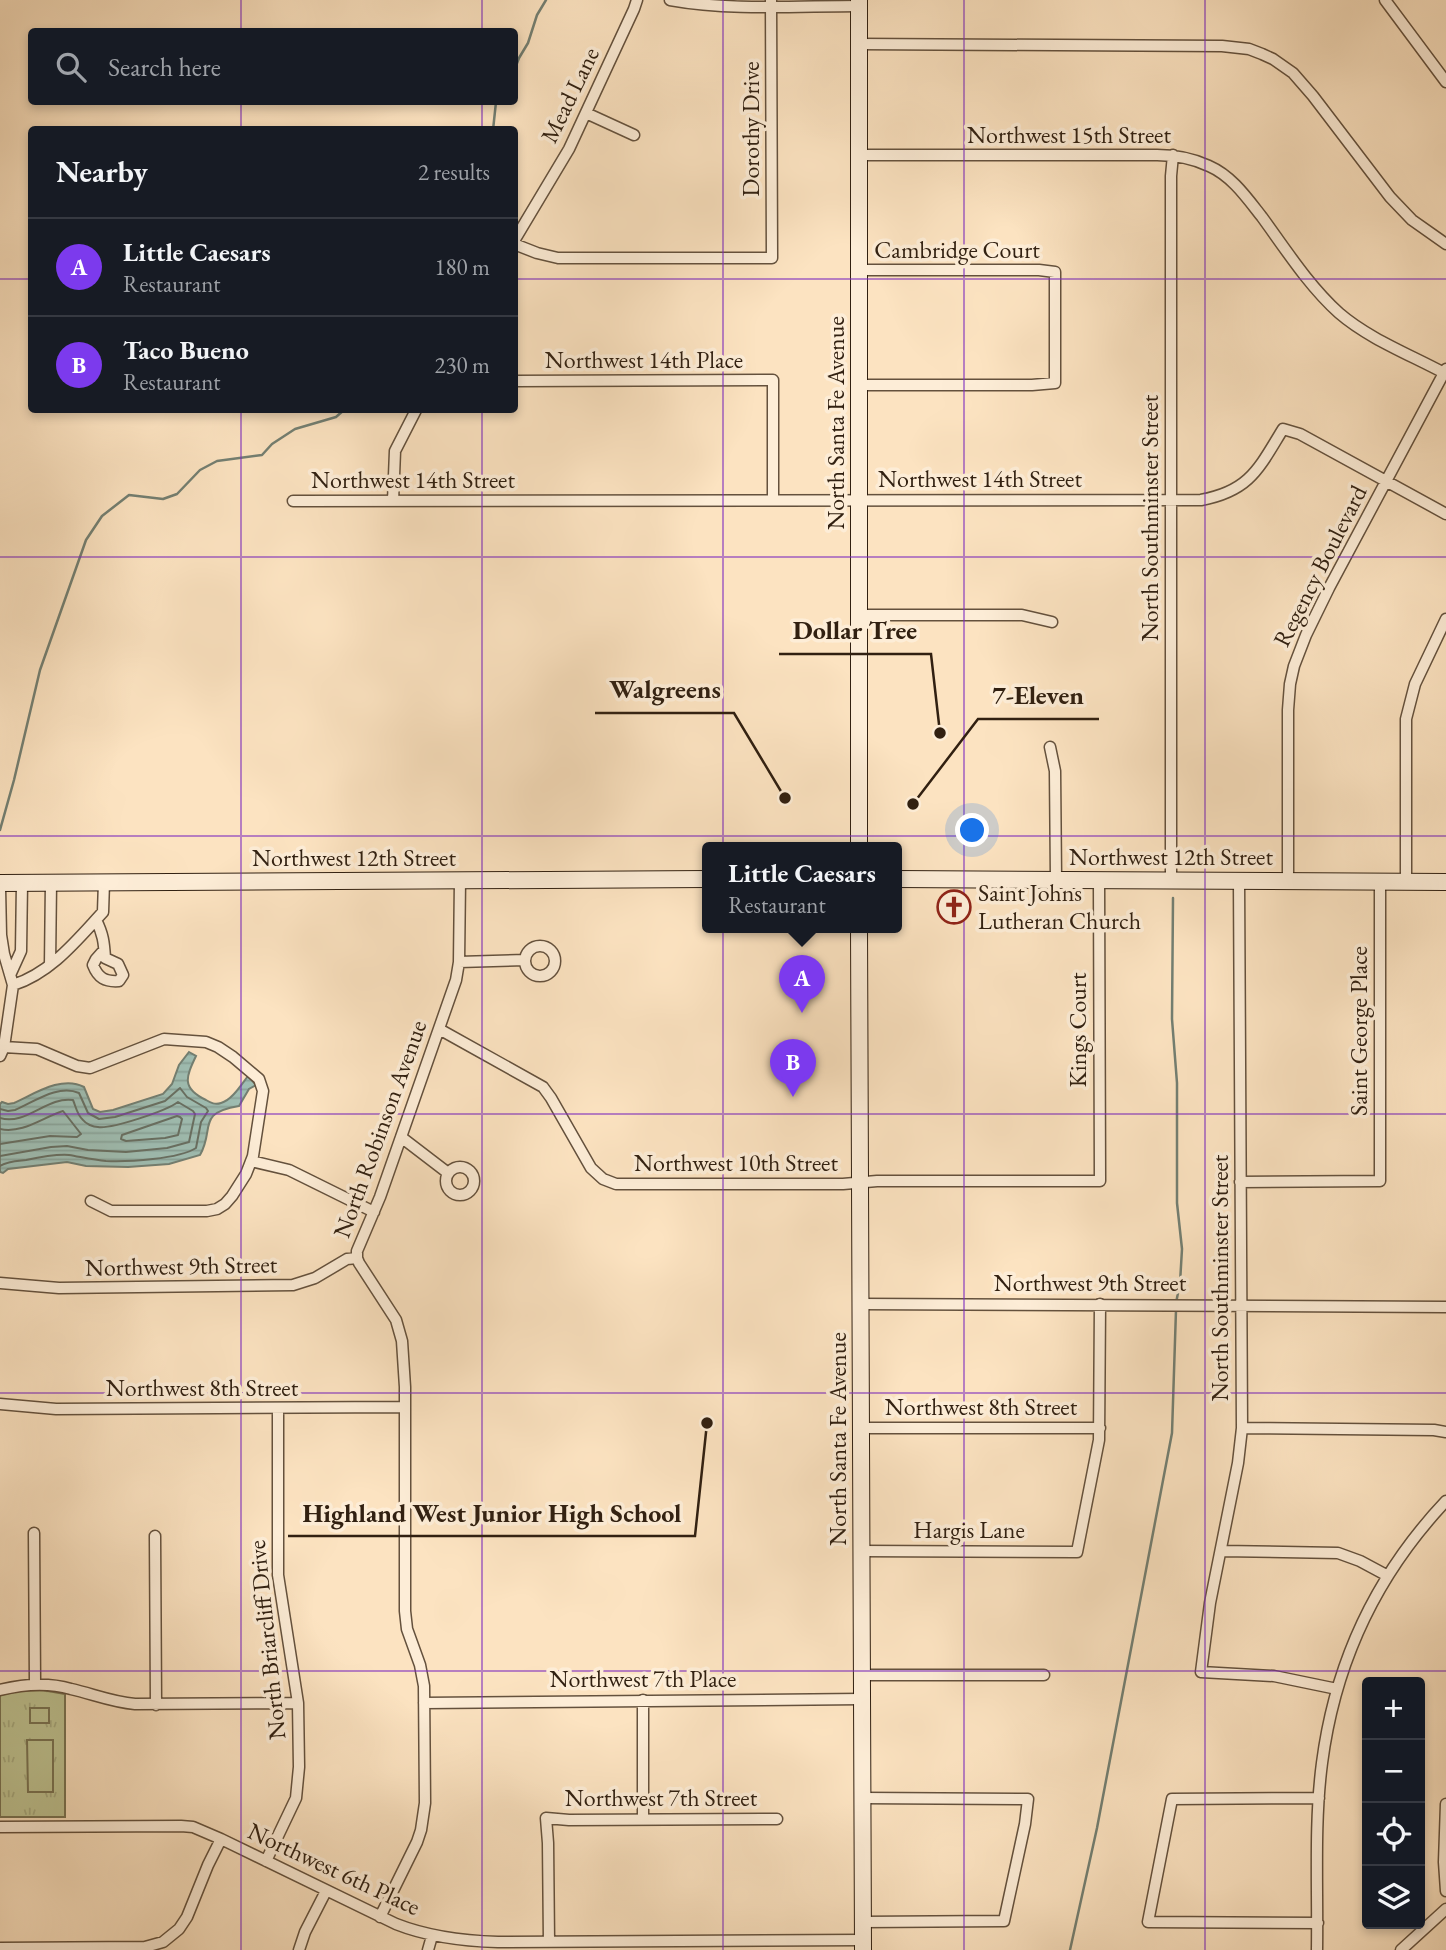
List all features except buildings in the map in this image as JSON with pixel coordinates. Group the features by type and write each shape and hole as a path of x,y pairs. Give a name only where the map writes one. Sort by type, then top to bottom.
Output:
{"main road":[{"name":"North Santa Fe Avenue","path":"859,3 859,842"},
{"name":"Northwest 12th Street","path":"0,885 104,882 702,879"},
{"name":"Northwest 12th Street","path":"902,879 1446,882"},
{"name":"North Santa Fe Avenue","path":"859,933 863,1945"}],"street":[{"name":"Mead Lane","path":"518,235 569,149 637,0"},
{"path":"670,0 702,4 859,3"},
{"path":"1385,0 1446,82"},
{"name":"Dorothy Drive","path":"518,244 537,253 558,258 772,258 771,3"},
{"path":"859,44 1222,46 1249,49 1273,59 1293,73 1390,197 1412,220 1446,244"},
{"path":"586,113 634,135"},
{"name":"Northwest 15th Street","path":"859,155 1173,155 1210,166 1233,182 1311,284 1341,314 1374,336 1445,372"},
{"name":"North Southminster Street","path":"1171,880 1173,155"},
{"name":"Cambridge Court","path":"859,270 1055,272 1055,383 859,385"},
{"name":"Regency Boulevard","path":"1288,881 1288,710 1294,666 1329,587 1445,372"},
{"name":"Northwest 14th Place","path":"518,381 773,380 774,500"},
{"path":"393,501 395,451 414,413"},
{"name":"Northwest 14th Street","path":"293,501 1201,500 1222,495 1246,482 1259,468 1283,429 1300,434 1446,514"},
{"path":"859,615 1022,615 1052,622"},
{"path":"1406,881 1406,719 1419,674 1446,619"},
{"path":"1050,747 1055,771 1056,879"},
{"name":"North Robinson Avenue","path":"380,1917 421,1830 425,1803 424,1703 420,1665 407,1629 405,1611 404,1358 396,1320 357,1258 359,1245 374,1212 456,981 459,962 460,880"},
{"name":"Kings Court","path":"1099,880 1100,1181"},
{"name":"North Southminster Street","path":"1239,880 1242,1428 1238,1462 1210,1603 1201,1672 1274,1676 1337,1689"},
{"name":"Saint George Place","path":"1240,1182 1380,1181 1380,881"},
{"path":"13,985 28,981 60,958 96,920 103,912 104,882"},
{"path":"11,973 21,951 22,883"},
{"path":"50,965 51,883"},
{"path":"0,885 1,935 13,985 2,1051 37,1049 77,1066 90,1068 164,1039 206,1042 218,1047 259,1079 263,1091 251,1161 246,1174 225,1204 207,1211 111,1211 91,1201"},
{"path":"96,920 103,934 104,950"},
{"path":"459,962 526,960"},
{"name":"Northwest 10th Street","path":"439,1029 543,1087 591,1168 609,1182 621,1185 1100,1181"},
{"path":"401,1137 449,1173"},
{"path":"251,1161 289,1170 374,1212"},
{"name":"Northwest 9th Street","path":"0,1283 59,1288 293,1285 315,1278 347,1259 357,1258"},
{"name":"Northwest 9th Street","path":"860,1304 1446,1307"},
{"path":"1100,1304 1100,1428"},
{"name":"Northwest 8th Street","path":"0,1404 56,1409 405,1407"},
{"name":"North Briarcliff Drive","path":"266,1861 298,1792 299,1767 298,1703 278,1574 278,1408"},
{"name":"Northwest 8th Street","path":"861,1427 1100,1428"},
{"name":"Hargis Lane","path":"861,1551 1077,1552 1100,1428"},
{"path":"1242,1428 1446,1432"},
{"path":"1317,1950 1319,1798 1326,1740 1337,1689 1357,1633 1388,1576 1426,1522 1446,1501"},
{"path":"34,1533 34,1684"},
{"path":"155,1536 156,1705"},
{"path":"1221,1551 1338,1553 1388,1576"},
{"path":"862,1675 1044,1675"},
{"path":"0,1690 34,1684 72,1689 111,1701 156,1705 298,1703"},
{"name":"Northwest 7th Place","path":"424,1703 862,1699"},
{"path":"643,1700 643,1819"},
{"path":"862,1798 1028,1799 1004,1921 863,1922"},
{"path":"1318,1923 1148,1922 1172,1799 1319,1798"},
{"path":"1446,1804 1446,1891"},
{"name":"Northwest 7th Street","path":"550,1942 545,1818 777,1819"},
{"name":"Northwest 6th Place","path":"0,1827 193,1827 406,1928 432,1936 473,1942 863,1945"},
{"path":"0,1948 145,1947 163,1942 174,1935 187,1917 221,1839"},
{"path":"299,1950 326,1891"},
{"path":"1401,1950 1446,1909"},
{"path":"428,1950 432,1936"}],"green space":[{"path":"42,1690 65,1694 65,1817 0,1817 0,1695"},
{"path":"30,1708 49,1708 49,1723 30,1723"},
{"path":"27,1740 53,1740 53,1792 28,1792"}],"water":[{"path":"189,1052 196,1056 188,1076 189,1086 198,1096 210,1102 219,1104 229,1099 248,1076 256,1085 249,1089 239,1106 217,1113 212,1118 200,1155 169,1164 128,1167 86,1166 67,1162 0,1172 2,1102 14,1103 48,1087 67,1083 84,1087 93,1109 100,1112 113,1110 163,1094 172,1084 179,1065"}],"waterway":[{"path":"518,61 546,0"},
{"path":"493,126 496,105"},
{"path":"0,830 40,670 86,540 102,516 129,495 163,499 177,494 200,470 217,461 262,455 272,444 295,429 336,417 341,413"},
{"path":"1173,898 1172,1019 1177,1083 1177,1203 1182,1249 1176,1303"},
{"path":"1070,1950 1097,1828 1172,1433 1176,1310"}],"place":[{"name":"Dollar Tree","path":"940,733"},
{"name":"Walgreens","path":"785,798"},
{"name":"7-Eleven","path":"913,804"},
{"name":"Saint Johns Lutheran Church","path":"954,907"},
{"name":"Little Caesars","path":"802,1013"},
{"name":"Taco Bueno","path":"793,1097"},
{"name":"Highland West Junior High School","path":"707,1423"}]}
